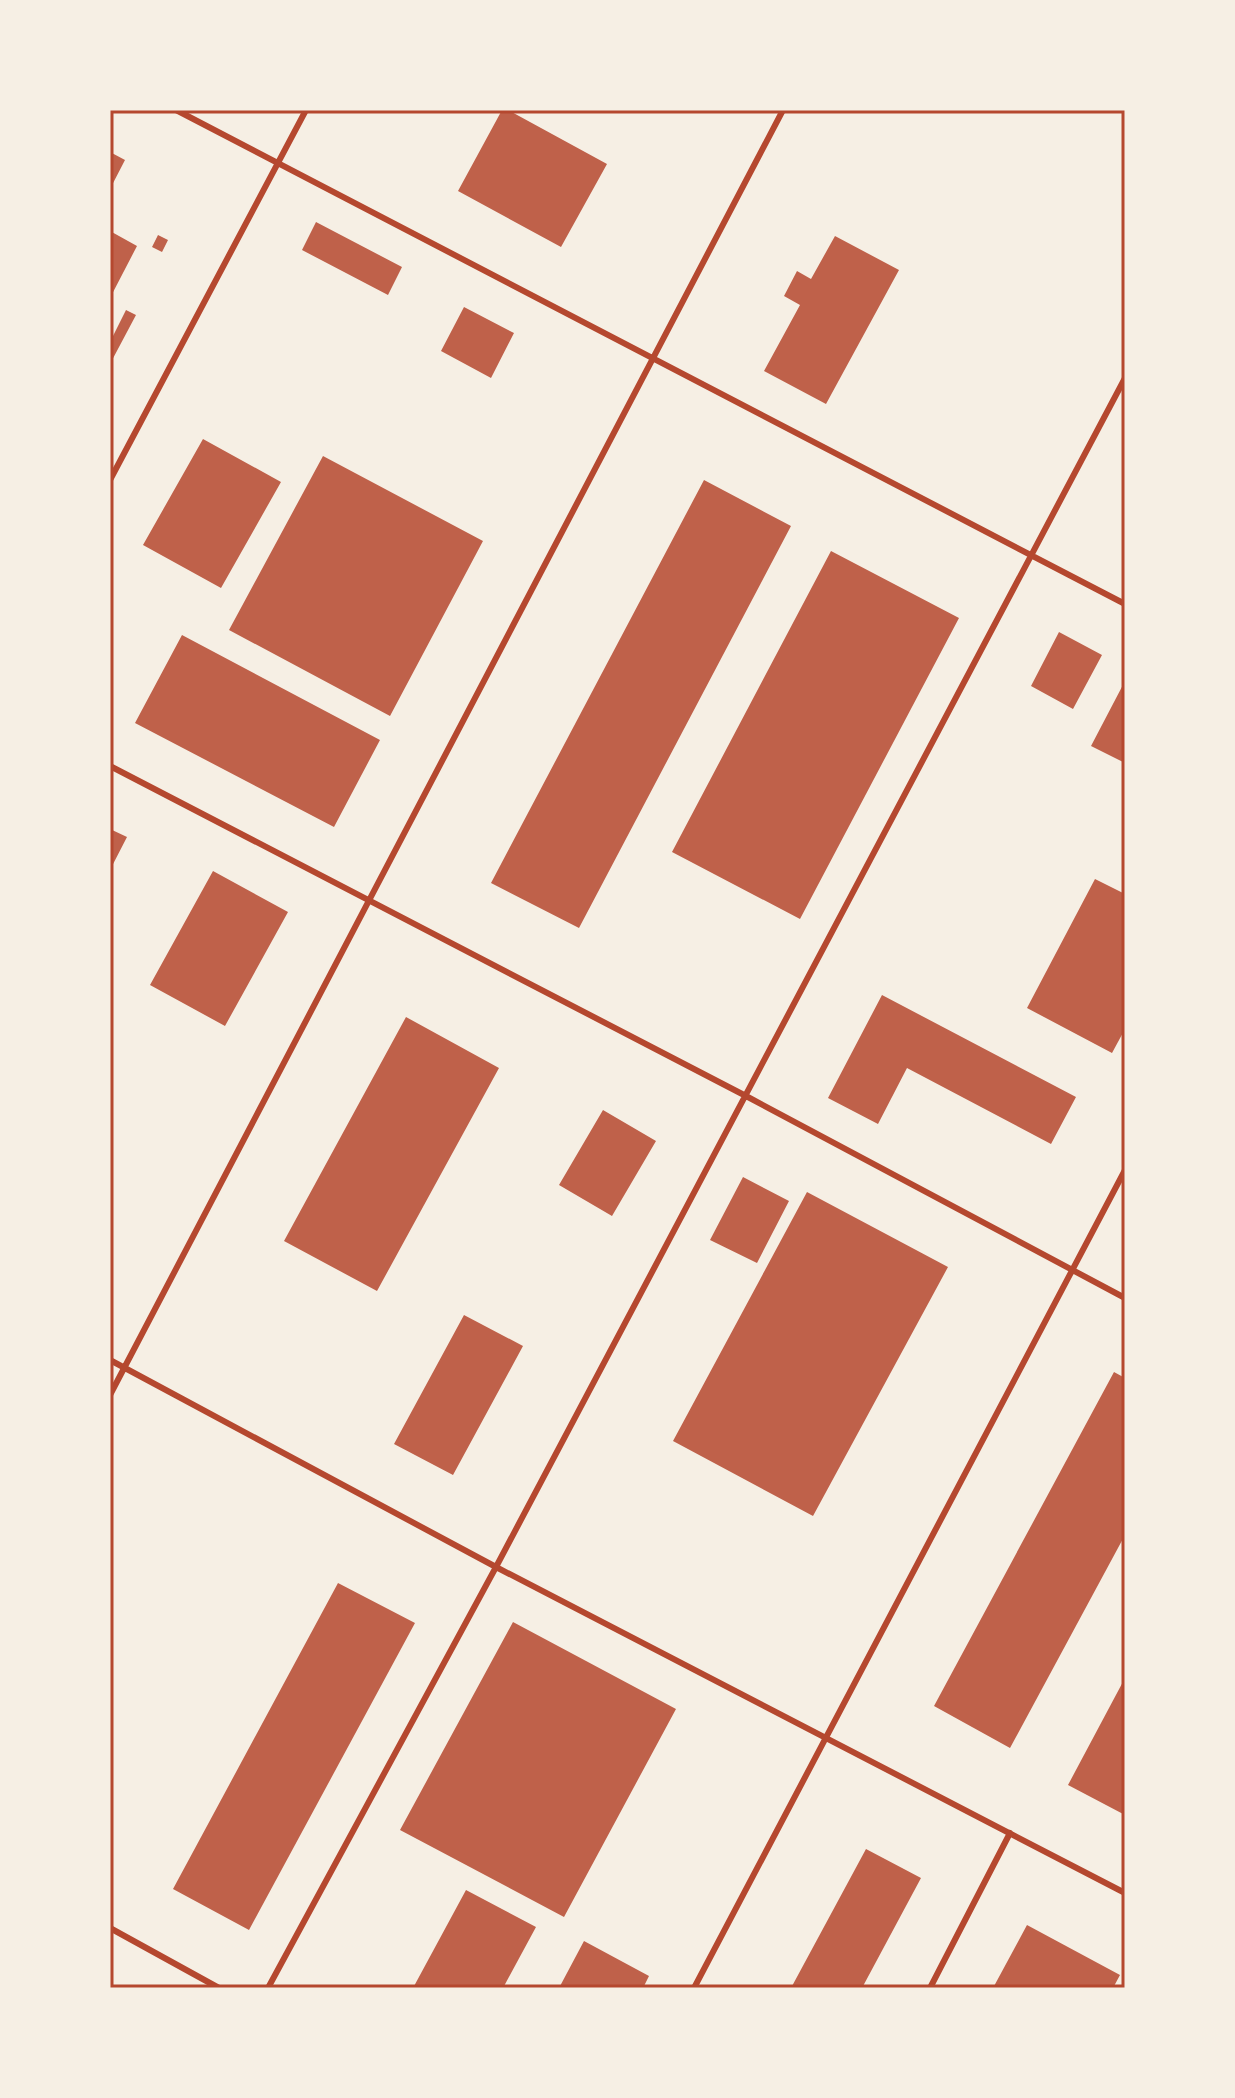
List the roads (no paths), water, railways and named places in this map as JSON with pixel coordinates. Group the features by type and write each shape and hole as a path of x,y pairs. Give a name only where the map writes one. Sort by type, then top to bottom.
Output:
{"lane":[{"path":"176,110 1125,604"},
{"path":"110,480 306,110"},
{"path":"110,1395 783,110"},
{"path":"268,1988 496,1567 1125,378"},
{"path":"110,766 746,1096 1125,1298"},
{"path":"694,1988 1125,1170"},
{"path":"110,1360 496,1567 1125,1893"},
{"path":"930,1988 1010,1833"},
{"path":"110,1928 219,1988"}]}
